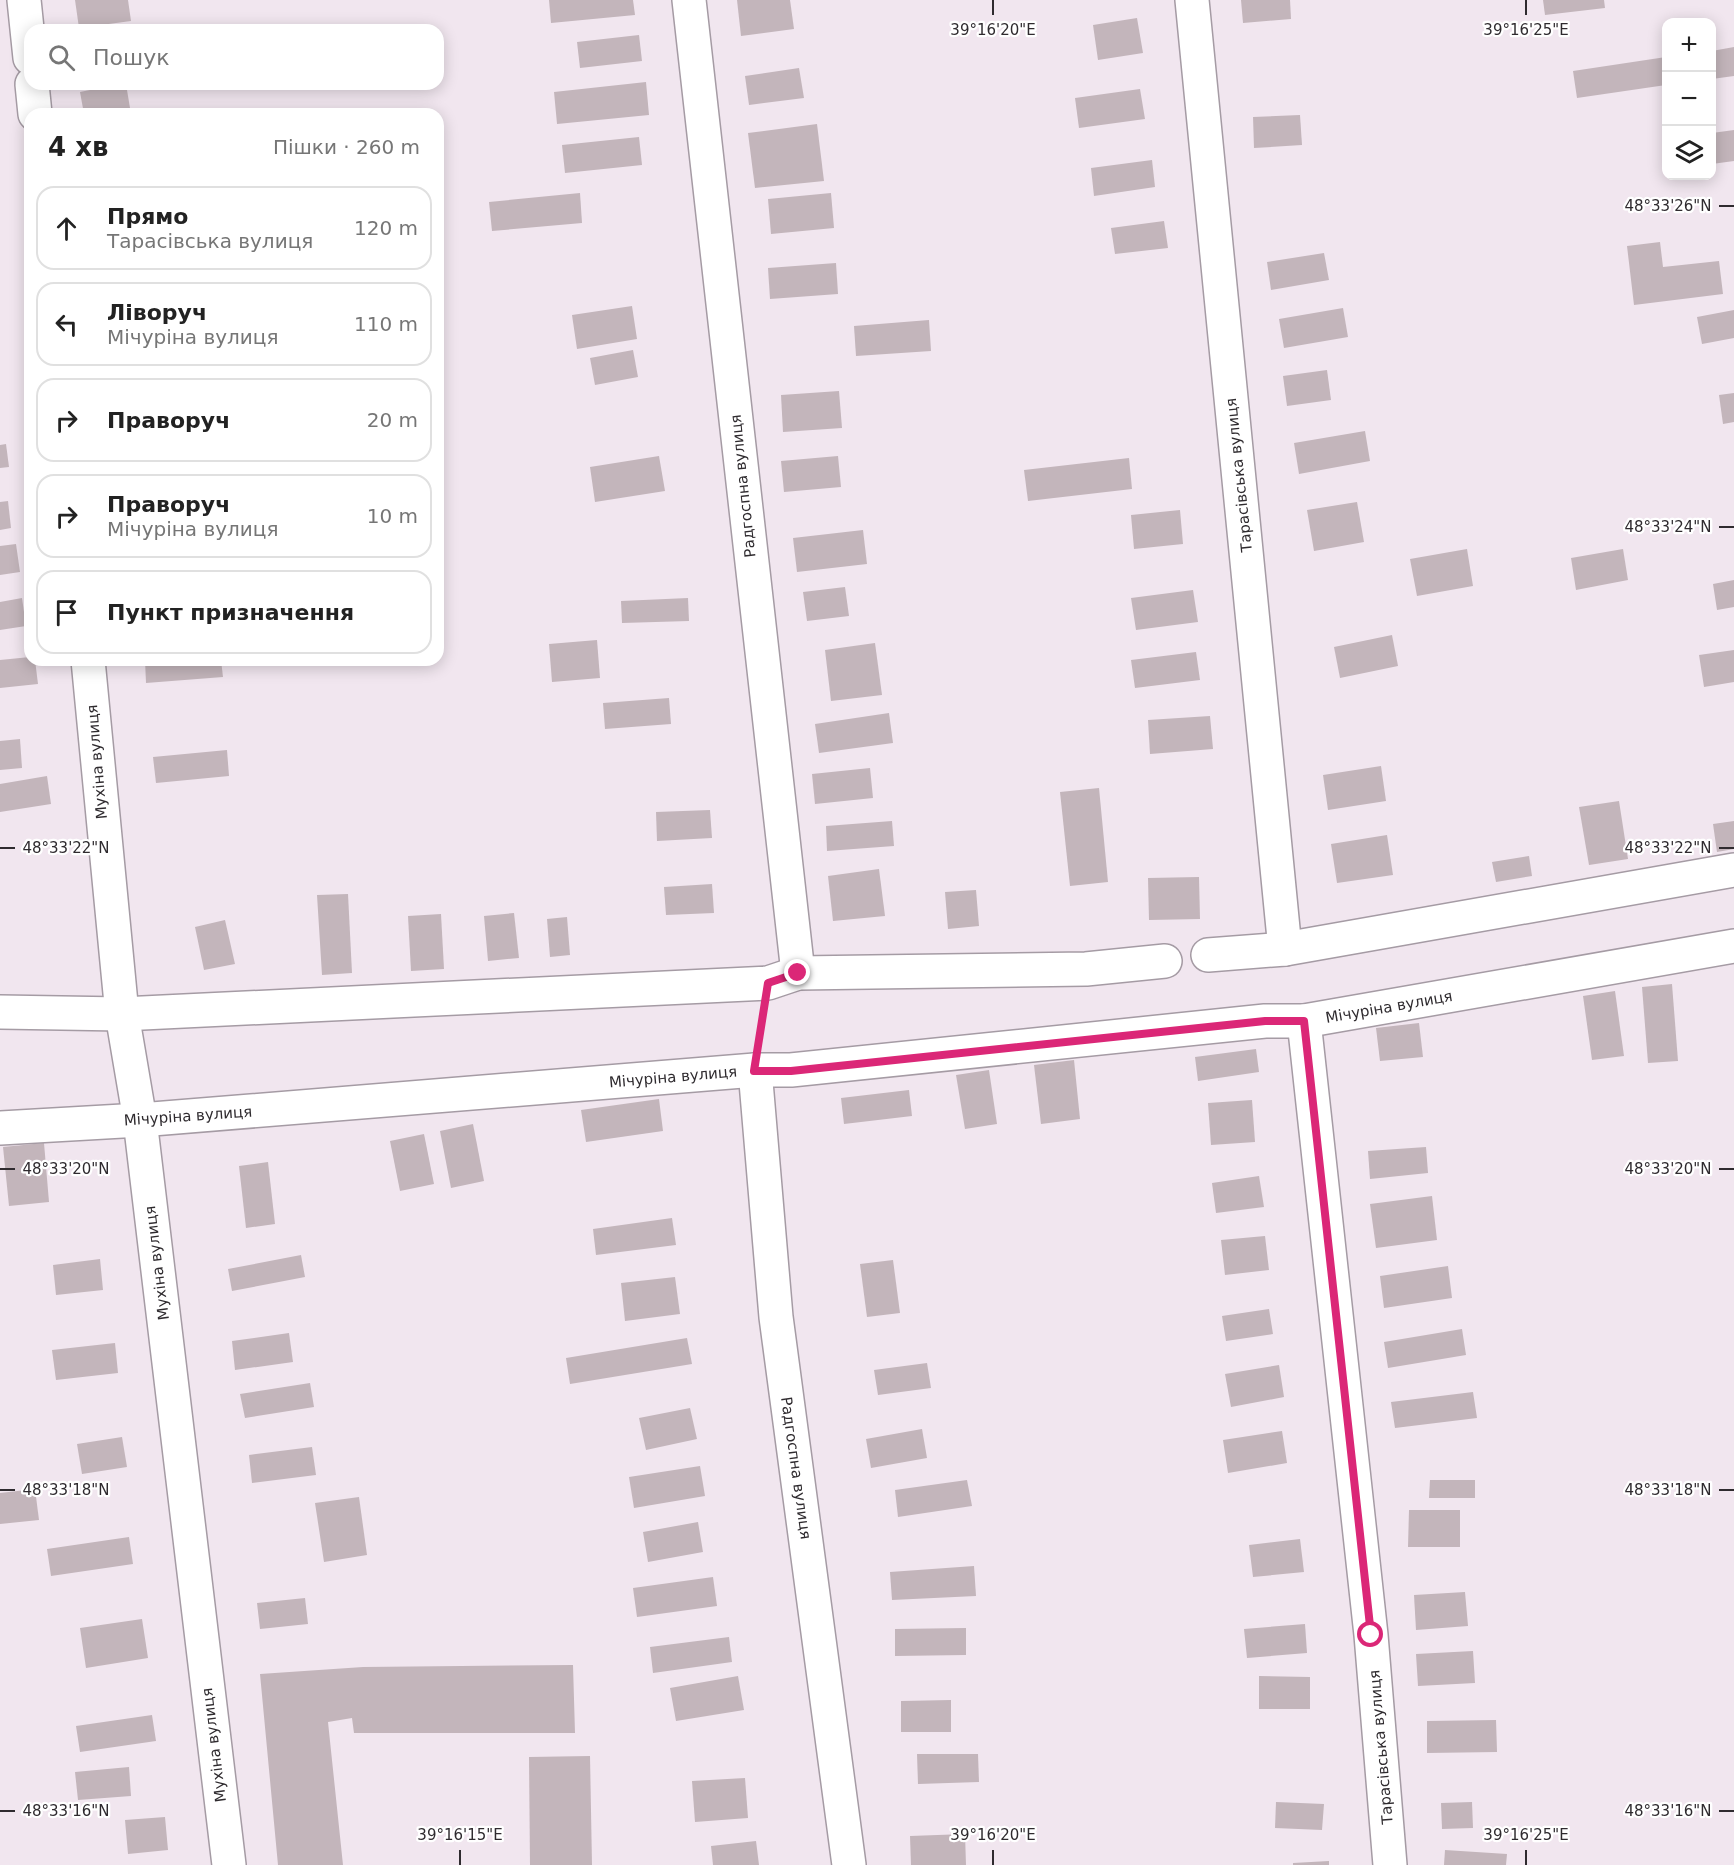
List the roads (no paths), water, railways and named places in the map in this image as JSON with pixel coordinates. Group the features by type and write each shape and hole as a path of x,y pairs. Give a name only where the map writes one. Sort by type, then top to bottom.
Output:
{"street":[{"path":"24,0 26,24"},
{"name":"Радгоспна вулиця","path":"689,0 783,978"},
{"name":"Тарасівська вулиця","path":"1192,0 1285,949"},
{"path":"33,90 35,108"},
{"name":"Мухіна вулиця","path":"89,666 122,1014 140,1120 229,1865"},
{"path":"1208,955 1285,949 1734,870"},
{"name":"Мічуріна вулиця","path":"0,1128 140,1120 754,1071 791,1071 1265,1021 1304,1021 1734,946"},
{"path":"0,1012 122,1014 783,978 1086,969 1166,961"},
{"name":"Тарасівська вулиця","path":"1304,1021 1371,1635 1390,1865"},
{"name":"Радгоспна вулиця","path":"754,1071 776,1317 849,1865"}]}
